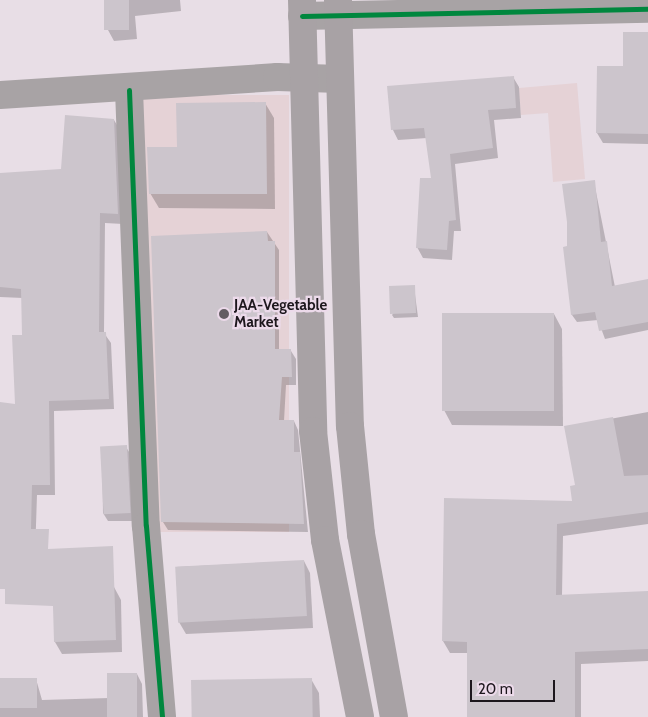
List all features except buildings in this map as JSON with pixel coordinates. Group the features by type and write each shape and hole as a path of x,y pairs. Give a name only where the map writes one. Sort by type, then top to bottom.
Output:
{"main road":[{"path":"338,7 350,426 361,534 394,717"},
{"path":"302,8 313,431 325,540 360,717"}],"street":[{"path":"302,8 648,9"},
{"path":"0,95 129,90 304,78 340,79"},
{"path":"129,90 146,526 162,717"}],"shaded area":[{"path":"577,83 585,179 553,182 548,113 521,115 519,88"},
{"name":"JAA-Vegetable Market","path":"138,95 289,95 289,532 138,532"}],"cycle path":[{"path":"302,16 648,9"},
{"path":"129,90 146,526 162,717"}],"place":[{"name":"JAA-Vegetable Market","path":"224,314"}]}
